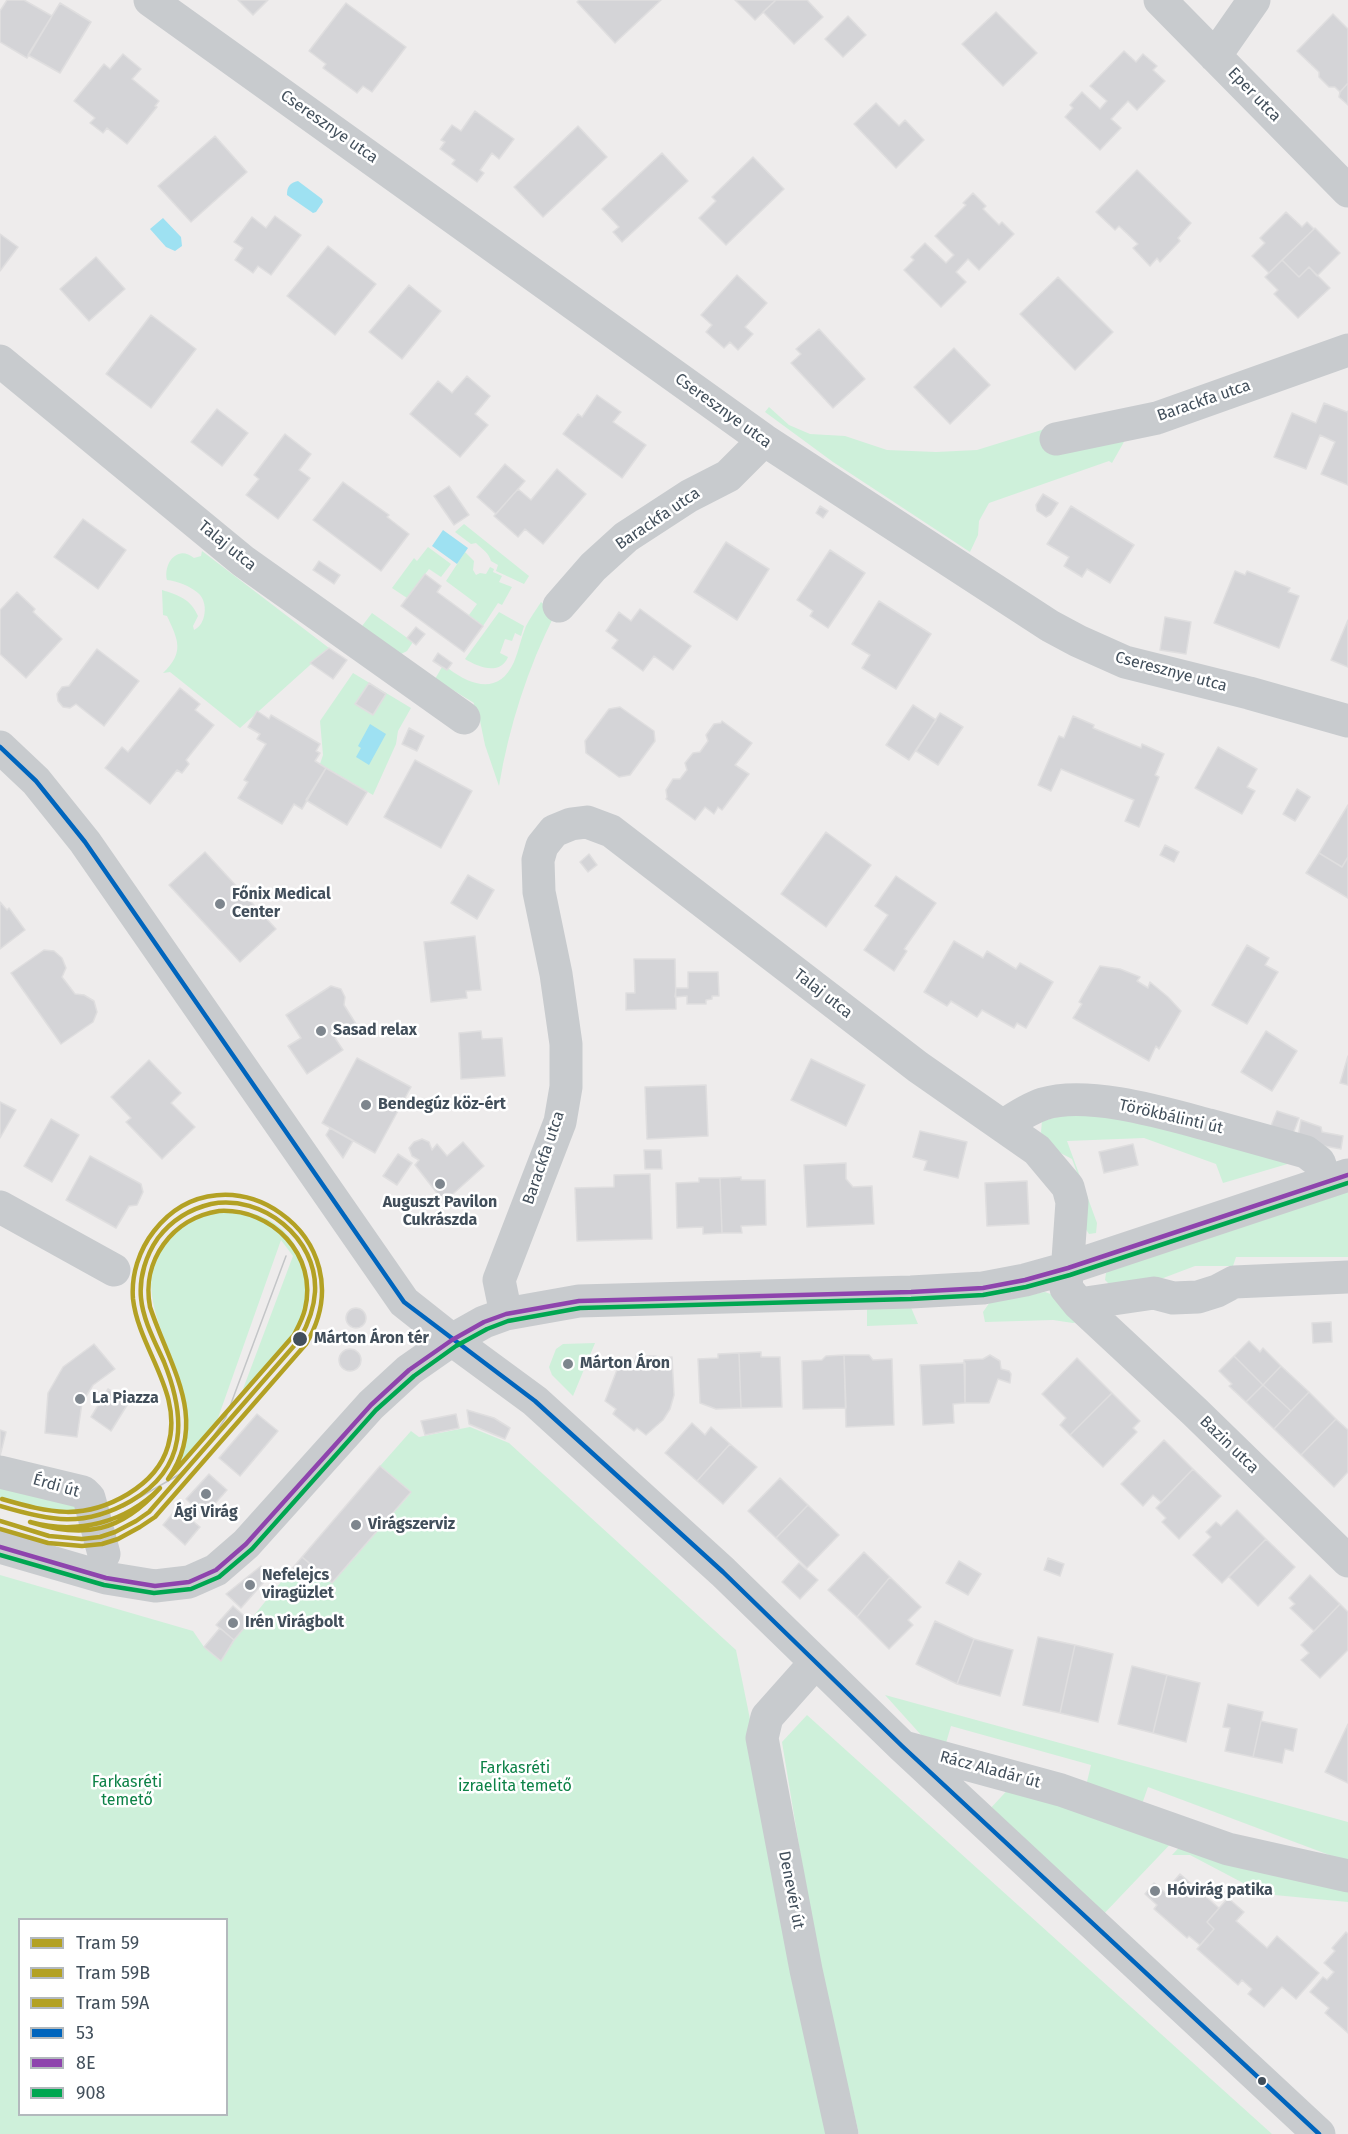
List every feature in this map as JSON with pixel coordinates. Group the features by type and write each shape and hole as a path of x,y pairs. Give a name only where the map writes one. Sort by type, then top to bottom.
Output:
{"street":[{"name":"Cseresznye utca","path":"150,0 764,440 1050,626 1125,662 1348,721"},
{"name":"Eper utca","path":"1160,0 1348,191"},
{"path":"1215,56 1254,0"},
{"name":"Barackfa utca","path":"1056,439 1157,418 1348,350"},
{"name":"Talaj utca","path":"0,361 243,561 464,718"},
{"name":"Barackfa utca","path":"558,606 593,567 626,537 689,496 728,476 764,440"},
{"name":"Rácz Aladár út","path":"0,747 36,781 85,842 404,1302 535,1401 723,1572 902,1746 1061,1790 1228,1849 1348,1876"},
{"name":"Talaj utca","path":"539,892 538,860 542,846 554,831 571,824 587,822 611,831 918,1067 1037,1150 1068,1187 1072,1202 1068,1268"},
{"name":"Barackfa utca","path":"506,1314 499,1280 560,1122 566,1087 566,1044 556,974 539,892"},
{"name":"Törökbálinti út","path":"452,1340 484,1322 506,1314 579,1301 983,1288 1025,1280 1068,1268 1337,1178 1306,1152 1151,1110 1104,1102 1064,1100 1043,1104 1024,1112 1003,1126"},
{"path":"0,1207 114,1270"},
{"name":"Bazin utca","path":"1068,1268 1091,1279 1090,1302 1108,1331 1348,1561"},
{"path":"1090,1302 1154,1293 1173,1298 1198,1297 1234,1282 1348,1277"},
{"path":"0,1546 105,1566 155,1586 189,1581 216,1569 246,1544 371,1405 409,1370 452,1340"},
{"name":"Érdi út","path":"0,1472 83,1492 89,1498 105,1566"},
{"name":"Denevér út","path":"815,1663 767,1717 762,1738 806,1970 842,2134"},
{"path":"902,1746 1319,2134"}],"green space":[{"path":"769,407 789,425 810,434 845,436 887,450 936,452 977,450 1048,428 1129,433 1112,463 1109,461 989,503 979,521 978,535 970,552 833,462 765,412"},
{"path":"464,524 529,576 524,584 496,571 498,565 491,561 485,551 476,543 471,544 455,532"},
{"path":"428,547 451,564 441,577 429,569 407,598 392,588 414,558 417,561"},
{"path":"202,551 329,648 240,728 170,672 163,673 174,659 177,646 167,616 163,615 162,590 179,596 192,605 198,616 193,626 194,630 201,623 205,613 204,602 198,593 183,584 167,580 167,567 177,554 188,554 194,558 201,556"},
{"path":"465,552 474,561 473,570 476,575 486,574 490,567 494,569 493,572 502,576 499,582 512,587 502,605 498,603 483,626 469,615 477,604 446,581"},
{"path":"541,602 555,614 536,655 521,697 508,741 499,786 485,745 479,716 473,709 474,703 435,679 442,667 476,683 493,683 501,679 514,662 526,626"},
{"path":"499,612 524,626 521,636 515,633 512,641 505,639 500,653 508,657 504,663 488,668 465,659"},
{"path":"372,613 413,642 407,651 401,654 359,630"},
{"path":"353,673 411,708 398,731 396,744 373,795 320,764 323,755 320,721"},
{"path":"1095,1107 1301,1160 1223,1183 1216,1164 1144,1138 1067,1141 1097,1223 1096,1233 1089,1234 1085,1228 1086,1197 1072,1159 1045,1145 1041,1132 1042,1121"},
{"path":"1348,1189 1348,1257 1236,1257 1233,1266 1195,1266 1158,1280 1109,1284 1105,1280 1106,1273 1113,1269"},
{"path":"218,1210 255,1214 272,1222 286,1233 296,1246 303,1262 306,1296 297,1330 240,1397 293,1256 281,1240 218,1418 213,1428 180,1467 174,1468 186,1436 187,1410 183,1389 159,1324 153,1302 151,1280 155,1259 172,1233 190,1220"},
{"path":"1045,1292 1056,1296 1082,1321 1073,1323 1053,1320 985,1322 983,1312 990,1302"},
{"path":"910,1305 918,1324 867,1326 867,1306"},
{"path":"595,1343 573,1396 552,1375 549,1367 556,1349 563,1344"},
{"name":"Farkasréti izraelita temető","path":"470,1427 509,1443 736,1650 834,2134 0,2134 0,1575 193,1631 204,1647 221,1661 234,1640 290,1571 305,1584 318,1570 333,1582 411,1493 380,1466 411,1431 419,1437"},
{"path":"0,1480 80,1501 81,1514 51,1511 0,1497"},
{"path":"885,1695 1348,1822 1348,1862 1148,1787 1142,1804 1086,1786 1091,1765 951,1726 946,1743 922,1736"},
{"path":"807,1715 1272,2134 859,2134 818,1961 782,1742"},
{"path":"1014,1783 1178,1836 1099,1919 988,1811"},
{"path":"1188,1838 1348,1880 1348,1902 1264,1894 1190,1855 1172,1855"}],"water":[{"path":"298,181 322,199 323,202 316,212 313,213 287,195 290,185"},
{"path":"163,218 181,237 182,246 175,251 166,247 150,229"},
{"path":"443,530 468,548 457,564 432,546"},
{"path":"370,724 386,734 369,765 356,757 361,748 358,746"}],"building":[{"path":"7,0 24,0 52,16 27,58 0,42 0,11"},
{"path":"238,0 268,0 253,15"},
{"path":"579,0 661,0 615,43 577,2"},
{"path":"735,0 776,0 755,20"},
{"path":"776,0 807,0 823,17 794,44 763,12"},
{"path":"60,3 91,22 60,73 28,55"},
{"path":"346,3 406,47 372,92 363,86 357,93 323,68 326,64 309,51"},
{"path":"996,12 1037,53 1003,86 962,44"},
{"path":"1333,14 1348,29 1348,83 1340,92 1335,87 1329,87 1319,77 1319,72 1297,51"},
{"path":"848,16 866,35 843,57 825,39"},
{"path":"1124,51 1136,62 1143,54 1157,66 1153,70 1165,81 1137,110 1128,101 1111,119 1121,128 1100,150 1065,117 1073,108 1070,105 1082,92 1100,109 1107,101 1090,86"},
{"path":"123,54 141,69 132,79 159,101 155,106 157,107 127,144 107,128 103,133 90,123 95,118 74,101 104,64 110,69"},
{"path":"1348,83 1348,105 1339,97 1340,92"},
{"path":"876,103 899,126 905,120 924,140 896,168 854,124"},
{"path":"475,111 514,139 499,159 492,153 480,170 484,173 477,182 452,164 455,160 440,149 445,142 441,140 452,125 461,131"},
{"path":"578,126 607,157 543,217 514,187"},
{"path":"215,136 247,172 191,222 158,186"},
{"path":"662,153 688,181 622,242 613,232 619,227 602,209"},
{"path":"753,157 784,189 726,245 699,218 716,201 712,197"},
{"path":"1137,170 1191,223 1178,238 1180,241 1160,262 1157,258 1150,266 1133,248 1138,244 1119,226 1115,230 1096,212"},
{"path":"973,193 986,206 983,209 999,225 1002,222 1014,234 979,270 968,259 956,272 966,282 941,307 904,270 914,260 911,257 925,243 946,263 954,255 935,236 966,205 963,203"},
{"path":"1286,212 1302,227 1307,222 1314,229 1269,273 1252,256 1265,243 1260,238"},
{"path":"275,216 301,235 271,275 258,266 253,273 235,260 243,248 234,242 252,217 266,228"},
{"path":"1315,228 1340,253 1317,276 1309,267 1299,277 1282,260"},
{"path":"0,234 18,247 0,271"},
{"path":"328,246 376,284 335,335 287,296"},
{"path":"96,257 125,289 89,321 60,289"},
{"path":"1282,260 1299,277 1309,267 1330,288 1298,318 1274,294 1278,290 1265,277"},
{"path":"737,275 767,303 745,327 753,334 738,350 730,342 724,348 706,332 712,325 701,315"},
{"path":"1058,277 1113,332 1075,370 1020,314"},
{"path":"409,285 441,311 402,359 369,332"},
{"path":"151,315 196,349 151,408 106,374"},
{"path":"819,329 865,379 833,408 791,363 801,354 796,349"},
{"path":"954,348 990,385 950,424 914,387"},
{"path":"467,376 490,396 475,414 488,425 460,457 410,414 438,381 452,393"},
{"path":"597,395 621,412 613,422 646,445 622,478 563,434 578,414 582,417"},
{"path":"1324,403 1348,411 1348,485 1321,474 1335,442 1320,435 1306,469 1274,457 1292,413 1316,423"},
{"path":"217,409 248,433 222,466 191,442"},
{"path":"285,434 311,454 299,470 310,478 278,519 246,495 259,479 254,475"},
{"path":"505,464 525,481 496,514 477,497"},
{"path":"557,469 586,494 543,544 525,529 518,537 494,516 518,489 531,500"},
{"path":"343,482 389,515 387,517 409,534 381,571 313,520"},
{"path":"449,486 469,515 454,525 434,496"},
{"path":"1043,494 1058,503 1051,514 1046,517 1037,511 1036,505"},
{"path":"820,506 828,511 823,518 816,513"},
{"path":"1071,506 1134,545 1110,583 1087,569 1082,577 1064,566 1069,557 1047,544"},
{"path":"83,519 126,550 98,589 54,557"},
{"path":"726,542 769,569 737,620 694,592"},
{"path":"830,550 865,573 828,628 810,616 813,611 797,600"},
{"path":"319,561 340,575 334,584 313,570"},
{"path":"1235,571 1245,575 1247,571 1290,588 1288,592 1299,596 1279,648 1214,623"},
{"path":"425,574 441,586 437,592 483,626 464,652 401,606"},
{"path":"17,592 35,609 33,612 62,639 26,678 0,654 0,610"},
{"path":"879,601 931,634 896,689 862,668 870,655 852,644"},
{"path":"640,609 691,646 673,670 654,656 643,671 612,648 618,640 606,631 619,612 631,621"},
{"path":"1165,617 1191,622 1186,654 1160,650"},
{"path":"1348,620 1348,667 1331,660"},
{"path":"416,627 425,634 416,645 407,638"},
{"path":"329,648 347,660 333,679 310,663"},
{"path":"97,649 139,681 104,726 76,704 70,708 63,707 58,701 57,694 62,687 69,686"},
{"path":"438,653 452,663 447,670 433,661"},
{"path":"369,683 386,694 373,715 355,704"},
{"path":"180,688 200,704 195,710 214,725 186,760 189,764 182,773 177,770 150,804 105,768 122,747 128,752"},
{"path":"913,705 936,720 909,760 886,745"},
{"path":"620,707 654,731 655,741 630,775 619,777 586,753 585,741 609,709"},
{"path":"257,711 269,719 271,715 320,744 316,751 320,753 315,761 326,768 302,809 294,804 282,824 238,798 248,782 244,780 266,744 257,739 260,734 248,727"},
{"path":"940,713 963,727 938,765 916,751"},
{"path":"1073,716 1094,725 1093,728 1141,748 1142,744 1164,754 1155,775 1159,777 1139,827 1125,821 1134,800 1061,769 1051,791 1038,785 1059,736 1064,738"},
{"path":"722,721 752,743 735,765 749,774 722,810 718,807 714,814 705,807 695,820 666,799 666,790 673,779 680,779 687,770 685,763 693,753 700,752 708,741 706,735 714,724"},
{"path":"409,728 424,736 417,751 402,744"},
{"path":"1218,747 1257,769 1247,787 1255,791 1242,814 1195,788"},
{"path":"415,760 472,791 441,848 384,817"},
{"path":"326,768 367,792 347,825 306,800"},
{"path":"1297,789 1310,797 1295,821 1283,814"},
{"path":"1348,805 1348,857 1342,867 1319,853"},
{"path":"826,832 871,865 826,927 781,894"},
{"path":"1165,845 1179,852 1174,862 1160,855"},
{"name":"Főnix Medical Center","path":"205,852 276,929 240,962 169,885"},
{"path":"1319,853 1342,867 1348,857 1348,898 1306,873"},
{"path":"589,854 597,865 588,872 580,862"},
{"path":"468,875 494,890 477,919 451,903"},
{"path":"896,876 936,903 904,949 907,951 894,971 864,950 888,915 875,906"},
{"path":"0,902 7,910 9,908 25,930 0,949"},
{"path":"475,936 481,990 466,991 467,998 431,1002 424,942"},
{"path":"954,941 983,958 987,951 1016,969 1020,963 1053,982 1026,1028 1017,1023 1014,1028 982,1010 977,1017 951,1001 947,1006 924,992"},
{"path":"1247,945 1269,958 1265,965 1278,972 1247,1024 1212,1005"},
{"path":"44,950 54,951 62,958 66,968 62,977 75,994 84,995 94,1001 97,1012 93,1022 61,1044 11,973"},
{"path":"634,959 675,959 676,1009 626,1010 626,993 635,993"},
{"path":"1100,966 1120,969 1140,977 1137,981 1148,988 1150,982 1181,1011 1159,1049 1156,1046 1149,1061 1073,1018 1082,1004 1079,1002"},
{"path":"688,972 718,972 719,996 712,996 712,999 706,1000 706,1004 687,1004 687,996 675,997 676,988 688,988"},
{"name":"Sasad relax","path":"331,986 341,989 345,997 344,1005 356,1024 335,1038 343,1050 307,1074 288,1046 301,1038 286,1015"},
{"path":"481,1031 482,1039 502,1038 505,1076 461,1079 459,1033"},
{"path":"1266,1031 1297,1051 1272,1091 1241,1072"},
{"path":"1348,1056 1348,1085 1340,1083"},
{"name":"Bendegúz köz-ért","path":"357,1058 411,1087 375,1153 322,1123"},
{"path":"811,1059 865,1085 846,1126 791,1100"},
{"path":"149,1060 181,1093 171,1103 195,1127 162,1159 126,1122 131,1118 111,1097"},
{"path":"706,1085 708,1136 647,1139 645,1087"},
{"path":"0,1102 16,1110 0,1138"},
{"path":"1277,1111 1299,1118 1293,1134 1271,1126"},
{"path":"51,1119 79,1135 52,1182 24,1166"},
{"path":"1301,1120 1321,1127 1322,1132 1343,1136 1341,1149 1298,1137"},
{"path":"330,1128 353,1141 343,1158 326,1135"},
{"path":"920,1131 967,1142 958,1178 924,1170 927,1161 913,1157"},
{"path":"422,1139 429,1142 432,1150 437,1144 447,1156 463,1142 484,1166 444,1202 415,1165 419,1160 412,1156 409,1148 414,1142"},
{"path":"1133,1144 1138,1165 1104,1173 1099,1152"},
{"path":"644,1150 661,1150 662,1169 645,1169"},
{"path":"398,1154 412,1163 397,1185 383,1176"},
{"path":"90,1156 141,1184 143,1192 137,1205 129,1206 116,1228 66,1200"},
{"path":"846,1163 846,1179 853,1187 872,1186 874,1224 807,1227 804,1165"},
{"path":"650,1174 652,1239 577,1241 575,1188 614,1187 614,1175"},
{"path":"741,1177 741,1180 765,1180 766,1225 741,1226 742,1233 722,1233 720,1178"},
{"path":"699,1178 720,1178 722,1233 703,1234 703,1227 677,1228 676,1183 699,1182"},
{"path":"1027,1181 1029,1224 987,1226 985,1183"},
{"path":"352,1308 360,1308 366,1314 366,1322 360,1328 352,1328 346,1322 346,1314"},
{"path":"1331,1322 1332,1342 1313,1343 1312,1323"},
{"path":"1249,1341 1260,1352 1263,1348 1281,1366 1263,1385 1234,1356"},
{"path":"94,1344 115,1369 93,1385 82,1403 77,1437 45,1433 48,1393 63,1367"},
{"path":"350,1349 358,1352 361,1360 358,1368 350,1371 342,1368 339,1360 342,1352"},
{"path":"761,1352 761,1357 780,1357 782,1407 741,1408 739,1353"},
{"path":"739,1353 741,1408 716,1409 700,1403 698,1359 718,1358 718,1354"},
{"path":"844,1355 846,1408 803,1409 802,1361 822,1360 826,1356"},
{"path":"844,1355 869,1355 873,1360 892,1359 894,1425 846,1427"},
{"path":"990,1355 1000,1361 1001,1369 1009,1371 1010,1383 998,1379 989,1403 965,1403 964,1360 983,1359"},
{"path":"636,1356 672,1357 674,1395 670,1409 663,1420 646,1435 637,1428 634,1431 613,1414 616,1409 605,1401 620,1362 636,1360"},
{"path":"1234,1356 1263,1385 1246,1402 1229,1386 1232,1384 1219,1371"},
{"path":"1077,1358 1112,1393 1070,1435 1060,1425 1066,1418 1042,1394"},
{"path":"965,1363 965,1403 953,1404 954,1423 923,1425 920,1365"},
{"path":"1281,1366 1309,1392 1291,1411 1263,1385"},
{"path":"1263,1385 1291,1411 1274,1429 1246,1402"},
{"path":"108,1389 129,1402 111,1431 91,1417"},
{"path":"1309,1392 1336,1419 1301,1455 1274,1429"},
{"path":"1112,1393 1140,1421 1133,1428 1137,1432 1103,1467 1070,1435"},
{"path":"467,1410 494,1418 510,1428 505,1439 469,1424"},
{"path":"257,1414 278,1431 240,1476 219,1458"},
{"path":"456,1414 459,1428 425,1435 421,1421"},
{"path":"1336,1419 1348,1430 1348,1472 1334,1487 1301,1455"},
{"path":"692,1423 705,1435 711,1427 730,1444 697,1481 665,1453"},
{"path":"0,1430 6,1432 0,1456"},
{"path":"1164,1440 1193,1469 1161,1502 1153,1495 1143,1506 1121,1484"},
{"path":"730,1444 757,1467 723,1504 697,1481"},
{"name":"Virágszerviz","path":"380,1466 411,1492 332,1583 302,1557"},
{"path":"1193,1469 1221,1496 1179,1539 1162,1522 1166,1518 1156,1508"},
{"name":"Ági Virág","path":"209,1474 227,1490 204,1516 186,1499"},
{"path":"780,1478 808,1505 776,1538 748,1511"},
{"path":"808,1505 839,1535 807,1568 776,1538"},
{"path":"177,1508 200,1527 185,1545 163,1525"},
{"path":"1237,1510 1266,1539 1222,1583 1193,1555 1211,1537 1206,1532 1216,1522 1221,1526"},
{"path":"1266,1539 1295,1567 1258,1606 1229,1577"},
{"path":"864,1552 890,1577 857,1617 828,1590"},
{"path":"302,1557 318,1570 305,1585 290,1571"},
{"path":"1048,1558 1064,1564 1060,1576 1044,1570"},
{"path":"959,1561 981,1574 968,1595 946,1583"},
{"path":"799,1563 818,1580 800,1599 782,1582"},
{"name":"Nefelejcs viragüzlet","path":"261,1566 270,1575 241,1608 226,1594"},
{"path":"1310,1575 1340,1604 1314,1631 1290,1608 1295,1604 1289,1598"},
{"path":"890,1577 921,1607 908,1620 913,1625 889,1649 857,1617"},
{"path":"1340,1604 1348,1612 1348,1650 1320,1678 1301,1660 1309,1653 1301,1645"},
{"name":"Irén Virágbolt","path":"233,1606 250,1621 234,1640 216,1625"},
{"path":"935,1621 974,1639 957,1684 916,1664"},
{"path":"220,1628 234,1640 221,1661 204,1647"},
{"path":"1038,1637 1075,1645 1060,1713 1023,1705"},
{"path":"974,1639 1013,1650 1000,1696 957,1684"},
{"path":"1075,1645 1113,1654 1098,1722 1060,1713"},
{"path":"1132,1666 1167,1675 1153,1733 1118,1724"},
{"path":"1167,1675 1200,1683 1186,1742 1153,1733"},
{"path":"1228,1704 1263,1712 1253,1757 1225,1751 1230,1728 1223,1727"},
{"path":"1261,1721 1297,1729 1293,1751 1285,1749 1282,1763 1253,1757"},
{"path":"1348,1724 1348,1783 1325,1772"},
{"path":"1180,1874 1219,1908 1207,1922 1214,1929 1200,1945 1189,1936 1187,1938 1154,1909 1157,1905 1145,1894 1154,1883 1168,1895 1172,1890 1169,1887"},
{"path":"1228,1898 1244,1912 1236,1921 1267,1948 1277,1936 1319,1973 1296,1999 1282,1987 1264,2007 1248,1994 1252,1989 1242,1980 1238,1985 1197,1949 1214,1929 1207,1922"},
{"path":"1346,1932 1348,1934 1348,2033 1325,2013 1329,2008 1310,1992 1323,1977 1327,1980 1334,1972 1324,1963 1335,1951 1332,1948"}],"tram line":[{"name":"59A","path":"0,1529 48,1543 82,1546 102,1544 118,1539 155,1517 306,1344 321,1305 319,1268 305,1237 281,1213 250,1199 217,1195 184,1205 149,1238 137,1263 133,1281 133,1299 137,1318 166,1390 170,1408 171,1427 168,1446 162,1461 147,1480 135,1490 112,1503 96,1508 81,1511 51,1511 2,1499"},
{"name":"59","path":"0,1506 51,1518 67,1519 98,1515 131,1501 150,1488 163,1473 172,1457 177,1440 176,1402 164,1362 144,1314 141,1290 142,1274 150,1252 158,1238 169,1226 196,1209 211,1204 230,1203 249,1206 267,1213 297,1238 307,1254 313,1272 315,1292 306,1328 300,1339 149,1512 115,1532 82,1539 49,1536 0,1521"},
{"name":"59B","path":"219,1211 238,1212 257,1217 273,1226 287,1239 297,1253 304,1270 307,1289 305,1309 294,1335 168,1479 180,1457 186,1435 186,1414 175,1371 150,1307 148,1290 150,1274 155,1258 174,1232 187,1222 219,1211"},
{"path":"206,1448 226,1417 286,1256"},
{"path":"123,1507 180,1474 201,1453"},
{"name":"59B","path":"160,1488 131,1514 116,1523 101,1528 68,1530 50,1527 30,1522 65,1527 100,1523 132,1510 160,1488"}],"transit line":[{"name":"53","path":"0,747 36,781 85,842 404,1302 535,1401 723,1572 902,1746 1319,2134"},
{"name":"8E","path":"0,1547 106,1578 155,1586 189,1582 216,1570 246,1544 371,1405 409,1370 452,1340 484,1322 506,1314 579,1301 983,1288 1025,1280 1068,1268 1348,1175"},
{"name":"908","path":"0,1555 104,1585 154,1593 191,1589 219,1577 252,1549 376,1410 414,1376 456,1346 487,1329 508,1321 580,1308 983,1295 1026,1287 1070,1275 1348,1183"}],"place":[{"name":"Főnix Medical Center","path":"220,904"},
{"name":"Sasad relax","path":"321,1031"},
{"name":"Bendegúz köz-ért","path":"366,1105"},
{"name":"Auguszt Pavilon Cukrászda","path":"440,1184"},
{"name":"Márton Áron tér","path":"300,1339"},
{"name":"Márton Áron","path":"568,1364"},
{"name":"La Piazza","path":"80,1399"},
{"name":"Ági Virág","path":"206,1494"},
{"name":"Virágszerviz","path":"356,1525"},
{"name":"Nefelejcs viragüzlet","path":"250,1585"},
{"name":"Irén Virágbolt","path":"233,1623"},
{"name":"Hóvirág patika","path":"1155,1891"}],"park label":[{"name":"Farkasréti temető","path":"127,1792"}]}
